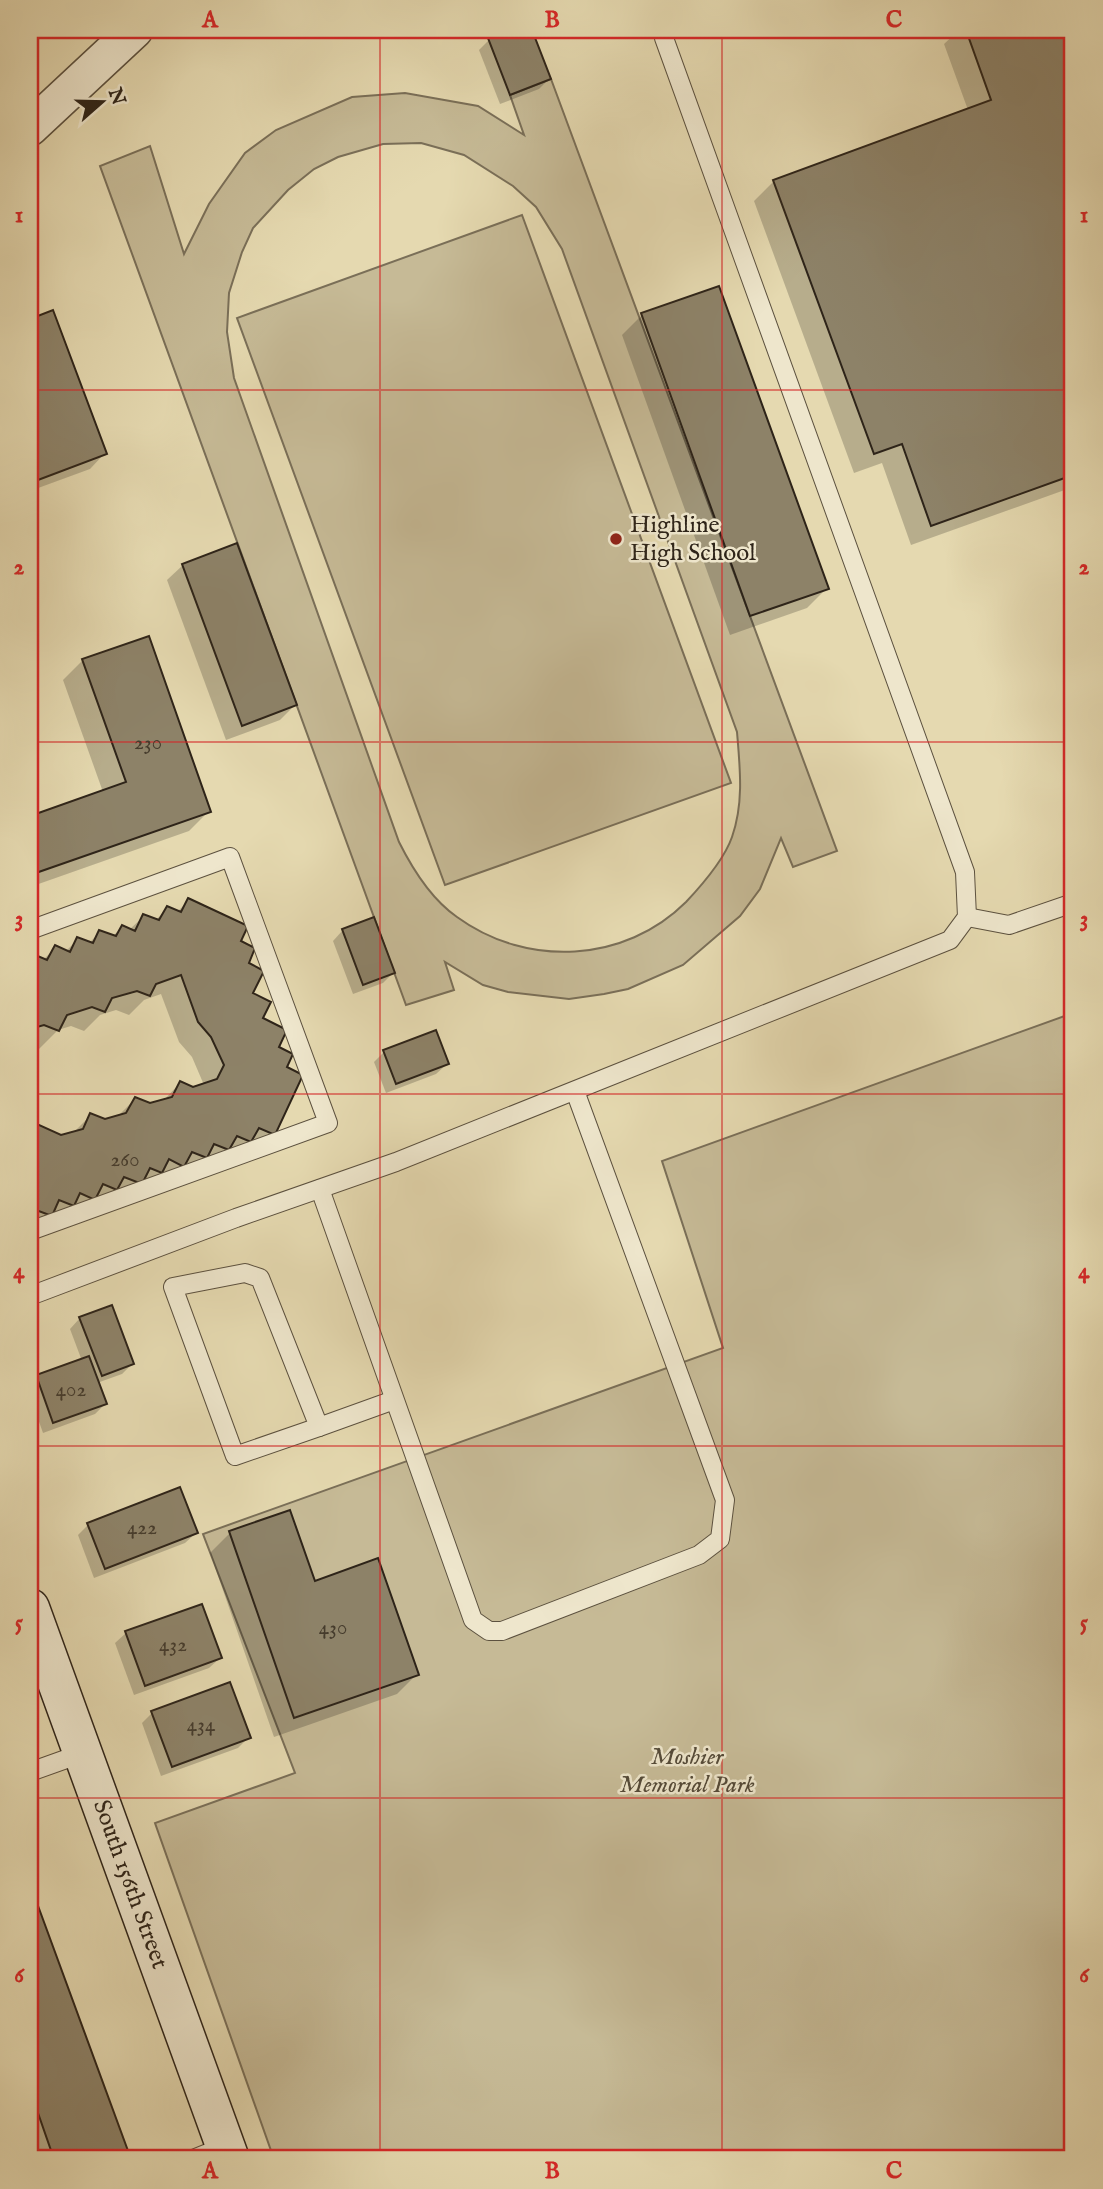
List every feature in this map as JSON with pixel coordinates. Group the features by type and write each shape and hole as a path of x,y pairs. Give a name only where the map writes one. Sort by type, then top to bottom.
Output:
{"main road":[{"name":"South 156th Street","path":"30,1608 82,1753 216,2155"}],"street":[{"path":"30,128 135,30"}],"lane":[{"path":"30,1296 396,1162 950,940 967,917 965,872 664,38"},
{"path":"30,930 230,857 328,1123 30,1231"},
{"path":"967,917 1009,925 1073,903"},
{"path":"320,1189 473,1620 489,1631 502,1631 699,1555 720,1538 725,1500 575,1091"},
{"path":"319,1427 260,1278 245,1273 173,1287 234,1456 319,1427 394,1400"},
{"path":"30,1772 82,1753"}],"green space":[{"path":"551,79 837,851 793,867 781,838 760,889 740,916 683,965 628,989 569,999 508,992 483,985 445,962 454,990 406,1005 100,166 150,146 184,254 209,204 245,153 276,130 352,97 405,93 478,106 524,135 510,95","holes":["421,143 464,155 513,186 536,207 562,249 737,732 740,785 736,824 724,854 712,872 686,902 662,922 634,937 605,947 575,952 544,951 514,945 484,934 457,917 431,893 399,842 234,378 227,332 229,293 253,228 288,190 314,169 338,157 383,144"]},
{"path":"522,215 731,783 445,885 237,318"},
{"name":"Moshier Memorial Park","path":"1073,1013 1073,2159 274,2159 155,1823 295,1773 203,1534 723,1348 662,1161"}],"building":[{"path":"512,30 532,30 551,79 510,95 488,38"},
{"path":"966,30 1073,30 1073,475 931,526 902,444 874,454 773,180 991,100"},
{"path":"719,286 829,589 750,616 641,313"},
{"path":"53,310 107,454 30,483 30,319"},
{"path":"237,543 297,705 242,726 182,564"},
{"path":"149,636 211,812 30,875 30,816 126,782 82,659"},
{"path":"188,898 248,926 241,941 255,948 249,963 264,971 253,993 271,1002 263,1018 287,1030 279,1047 293,1054 287,1067 303,1075 275,1135 259,1128 251,1142 237,1136 229,1150 214,1144 207,1158 192,1152 184,1167 169,1159 162,1173 150,1168 142,1184 124,1177 117,1190 103,1184 95,1200 80,1193 74,1206 59,1200 52,1216 36,1210 30,1221 30,1140 37,1124 61,1135 83,1129 90,1113 105,1119 126,1113 135,1097 150,1103 172,1097 180,1081 193,1087 217,1079 224,1065 211,1037 198,1022 181,975 156,984 150,996 137,991 112,998 105,1012 92,1007 67,1015 59,1031 44,1025 30,1029 30,960 33,954 47,960 55,945 70,952 77,937 93,943 99,930 116,936 122,925 135,931 143,914 159,920 167,906 181,912"},
{"path":"374,917 395,973 363,985 342,929"},
{"path":"436,1030 449,1064 396,1084 383,1050"},
{"path":"112,1305 134,1364 102,1376 79,1317"},
{"path":"89,1356 107,1404 53,1423 36,1375"},
{"path":"180,1487 198,1533 105,1569 87,1523"},
{"path":"290,1510 315,1581 378,1558 419,1675 294,1718 229,1531"},
{"path":"202,1604 222,1658 145,1686 125,1631"},
{"path":"230,1682 251,1738 172,1767 151,1711"},
{"path":"30,1884 131,2159 54,2159 30,2090"}],"place":[{"name":"Highline High School","path":"616,539"}]}
